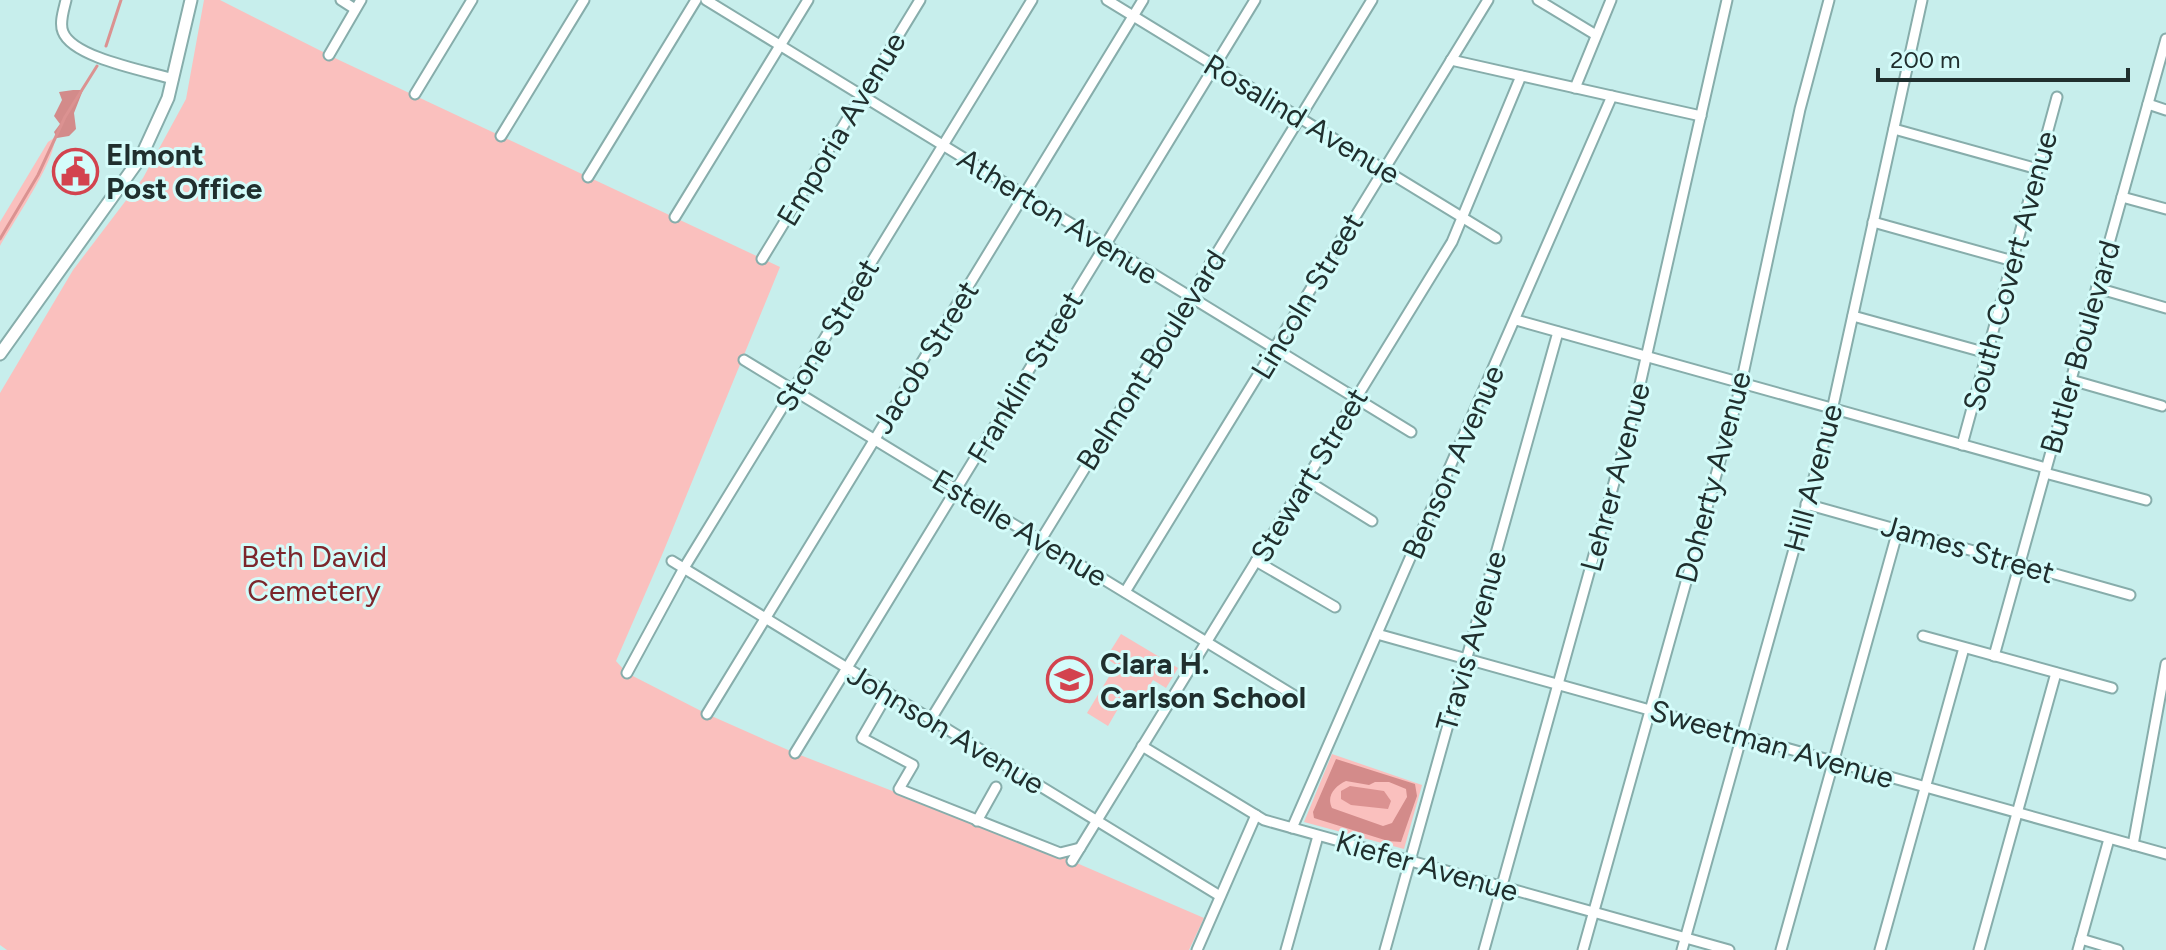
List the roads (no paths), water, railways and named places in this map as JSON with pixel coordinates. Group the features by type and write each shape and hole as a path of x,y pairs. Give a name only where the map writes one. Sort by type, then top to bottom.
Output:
{"main road":[{"path":"0,354 141,157 161,117 191,0"}],"street":[{"path":"66,0 61,26 63,34 72,44 101,58 173,79"},
{"path":"329,55 358,4 341,0"},
{"path":"415,94 472,0"},
{"path":"501,136 584,0"},
{"path":"588,177 696,0"},
{"name":"Atherton Avenue","path":"706,0 1411,432"},
{"path":"675,217 808,0"},
{"name":"Emporia Avenue","path":"762,259 920,0"},
{"name":"Stone Street","path":"627,673 684,568 1032,0"},
{"name":"Rosalind Avenue","path":"1107,0 1496,238"},
{"name":"Jacob Street","path":"707,714 1143,0"},
{"name":"Franklin Street","path":"795,753 1255,0"},
{"name":"Belmont Boulevard","path":"931,719 1372,0"},
{"name":"Lincoln Street","path":"1125,592 1488,0"},
{"path":"1538,0 1596,35"},
{"path":"1575,88 1611,0"},
{"name":"Lehrer Avenue","path":"1484,950 1648,357 1727,0"},
{"name":"Doherty Avenue","path":"1583,950 1740,383 1800,109 1829,0"},
{"name":"Hill Avenue","path":"1682,950 1832,408 1922,0"},
{"name":"Butler Boulevard","path":"1994,656 2166,39"},
{"path":"1451,60 1701,116"},
{"name":"Stewart Street","path":"1072,861 1452,242 1521,76"},
{"name":"Benson Avenue","path":"1292,828 1612,96"},
{"name":"South Covert Avenue","path":"1962,445 2057,97"},
{"path":"2148,104 2166,110"},
{"path":"1894,129 2038,169"},
{"path":"2122,197 2166,209"},
{"path":"1873,222 2013,261"},
{"path":"2097,288 2166,308"},
{"path":"1853,316 1987,353"},
{"path":"1516,320 2146,500"},
{"name":"Travis Avenue","path":"1385,950 1558,332"},
{"name":"Estelle Avenue","path":"744,360 1295,696"},
{"path":"2071,380 2162,406"},
{"path":"1306,480 1372,521"},
{"name":"James Street","path":"1806,504 2130,595"},
{"path":"1781,950 1898,530"},
{"name":"Johnson Avenue","path":"672,561 1220,896"},
{"path":"1256,561 1335,607"},
{"name":"Sweetman Avenue","path":"1377,634 2166,854"},
{"path":"1923,636 2112,688"},
{"path":"1880,950 1964,648"},
{"path":"2133,845 2166,664"},
{"path":"1979,950 2056,673"},
{"path":"888,693 862,738 913,765 899,789 1060,853 1080,848"},
{"name":"Kiefer Avenue","path":"1142,746 1264,820 1729,950"},
{"path":"977,821 996,787"},
{"path":"1197,950 1256,815"},
{"path":"1286,950 1318,836"},
{"path":"2109,839 2079,945 2118,950"}],"waterway":[{"path":"106,46 121,0"},
{"path":"0,239 38,175 65,117 97,66"}],"place":[{"name":"Elmont Post Office","path":"75,171"},
{"name":"Clara H. Carlson School","path":"1069,680"}],"park label":[{"name":"Beth David Cemetery","path":"314,573"}]}
